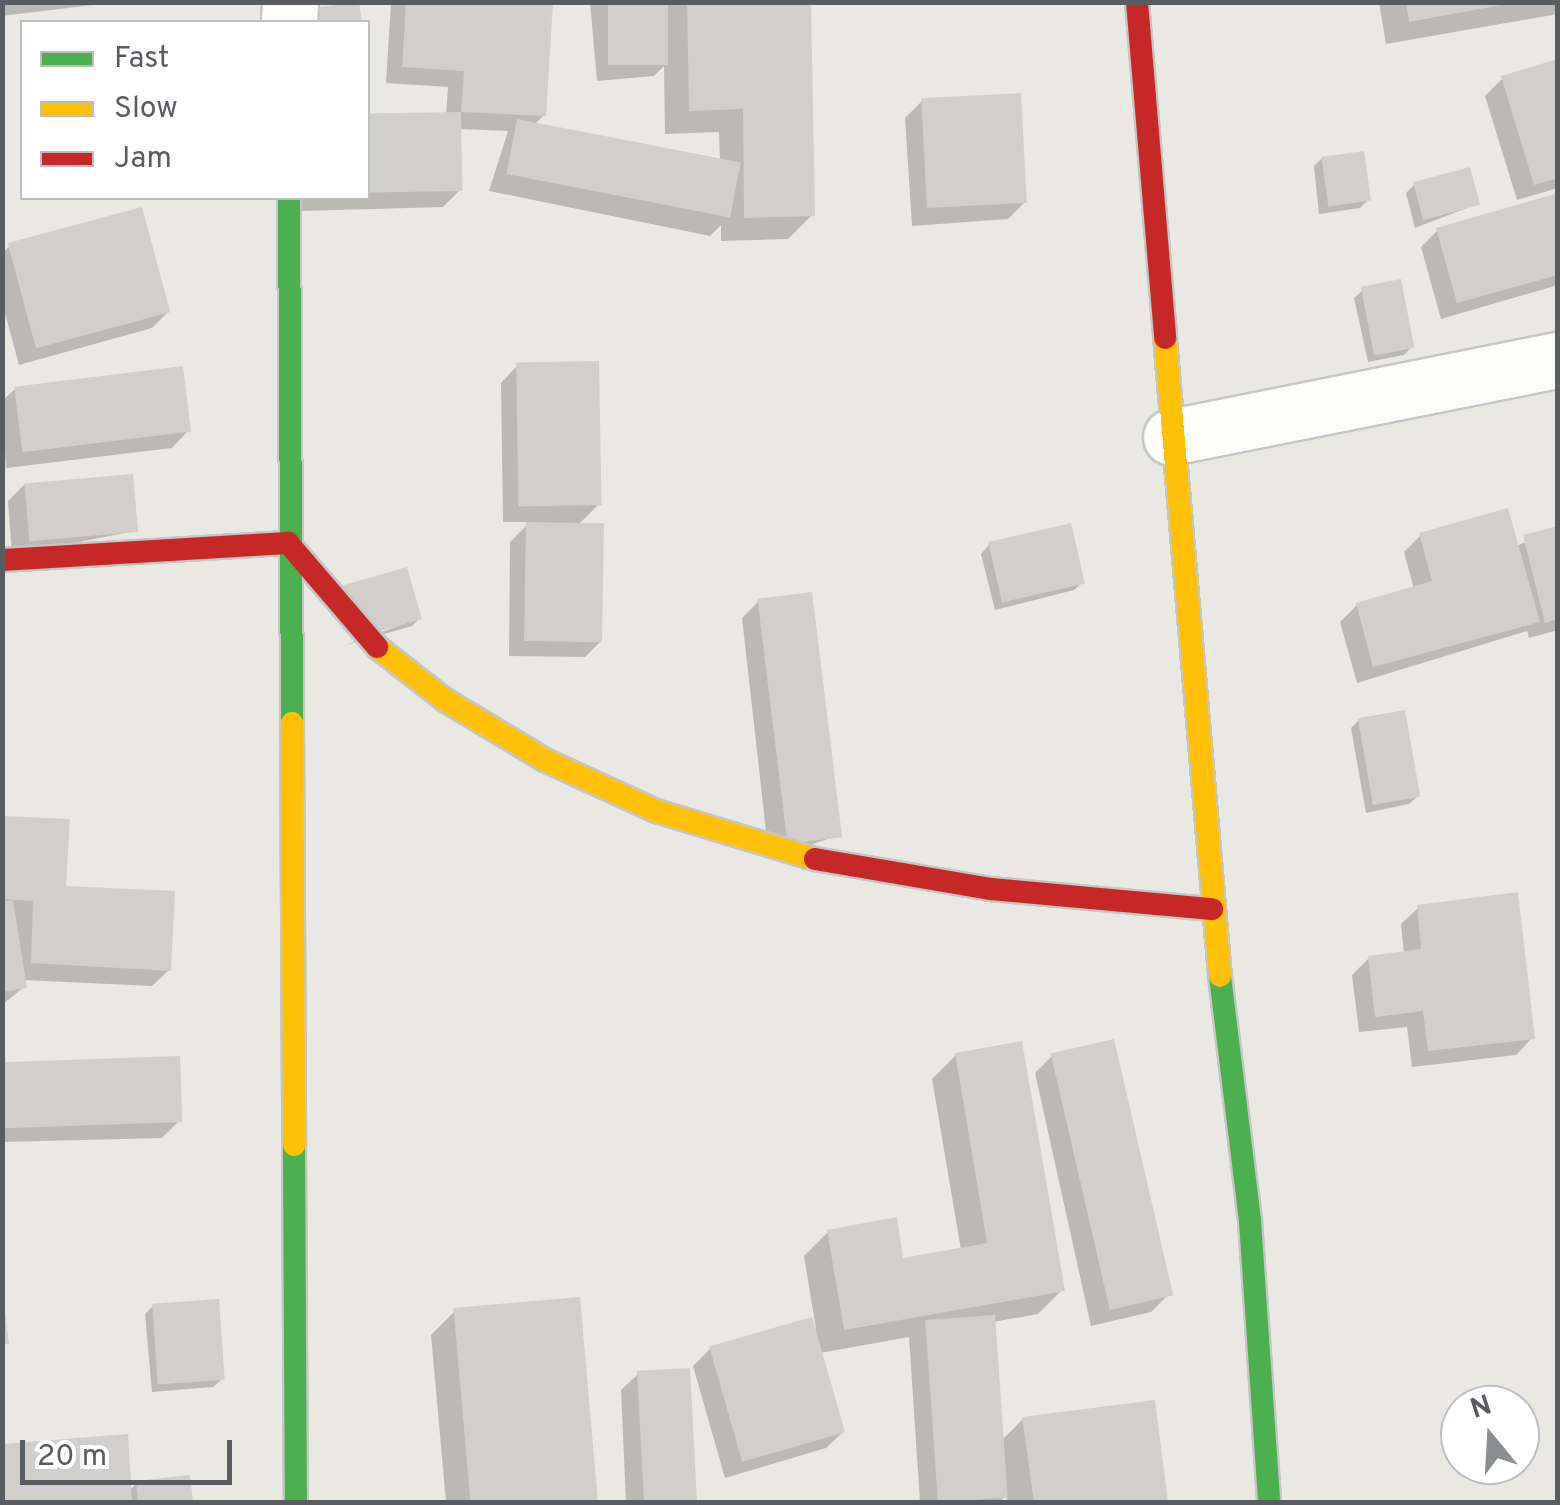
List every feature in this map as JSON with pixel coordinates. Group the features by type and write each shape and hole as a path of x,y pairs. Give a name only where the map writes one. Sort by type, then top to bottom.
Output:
{"street":[{"path":"1137,2 1212,909 1250,1221 1269,1502"},
{"path":"289,200 296,1502"},
{"path":"1171,437 1558,360"},
{"path":"288,543 358,633 445,700 544,760 656,811 826,862 991,888 1212,909"},
{"path":"2,560 288,543"}],"building":[{"path":"359,2 362,20 316,20 314,8"},
{"path":"406,2 553,2 546,116 461,112 464,71 402,67"},
{"path":"608,2 668,2 668,65 608,65"},
{"path":"687,2 811,2 815,216 744,218 743,109 689,111"},
{"path":"1406,2 1507,2 1507,4 1409,22"},
{"path":"1558,59 1558,178 1534,185 1501,76"},
{"path":"1021,93 1027,203 927,208 921,98"},
{"path":"461,112 462,191 370,193 370,114"},
{"path":"517,119 741,163 730,217 506,174"},
{"path":"1364,151 1371,201 1328,206 1321,157"},
{"path":"1470,167 1480,205 1423,220 1413,182"},
{"path":"1558,193 1558,275 1457,303 1436,228"},
{"path":"142,207 170,312 36,348 8,243"},
{"path":"1401,279 1414,348 1374,356 1361,287"},
{"path":"599,361 602,505 519,506 516,362"},
{"path":"183,366 191,432 22,452 14,387"},
{"path":"133,474 138,532 29,541 24,483"},
{"path":"1508,508 1540,622 1373,667 1356,603 1432,581 1419,533"},
{"path":"526,522 604,523 602,642 524,641"},
{"path":"1071,523 1085,583 1002,603 988,542"},
{"path":"1558,526 1558,619 1545,623 1523,535"},
{"path":"407,567 422,619 351,639 336,587"},
{"path":"812,592 842,837 788,844 757,599"},
{"path":"1405,710 1420,797 1373,805 1358,718"},
{"path":"2,816 70,819 66,886 175,891 171,971 31,963 33,901 2,899"},
{"path":"1518,892 1535,1039 1428,1051 1423,1011 1375,1017 1368,956 1421,949 1417,905"},
{"path":"13,900 27,988 2,992 2,902"},
{"path":"1114,1039 1173,1295 1110,1310 1051,1054"},
{"path":"1022,1041 1065,1291 844,1330 827,1230 897,1217 903,1258 987,1243 955,1053"},
{"path":"180,1056 182,1122 4,1128 2,1062"},
{"path":"2,1288 9,1344 2,1344"},
{"path":"580,1297 598,1502 470,1502 453,1308"},
{"path":"219,1299 225,1380 158,1384 152,1304"},
{"path":"995,1315 1008,1498 938,1502 925,1320"},
{"path":"812,1317 845,1432 742,1462 709,1346"},
{"path":"690,1368 697,1502 644,1502 637,1371"},
{"path":"1155,1400 1168,1502 1034,1502 1022,1417"},
{"path":"128,1434 132,1502 2,1502 2,1444"},
{"path":"190,1475 193,1502 138,1502 136,1481"}],"traffic: fast":[{"path":"289,200 292,723"},
{"path":"1220,976 1250,1221 1269,1502"},
{"path":"294,1145 296,1502"}],"traffic: slow":[{"path":"1165,338 1220,976"},
{"path":"377,647 445,700 545,760 656,811 815,859"},
{"path":"292,723 294,1145"}],"traffic: jam":[{"path":"1137,2 1165,338"},
{"path":"2,560 288,543 377,647"},
{"path":"815,859 991,889 1212,909"}]}
